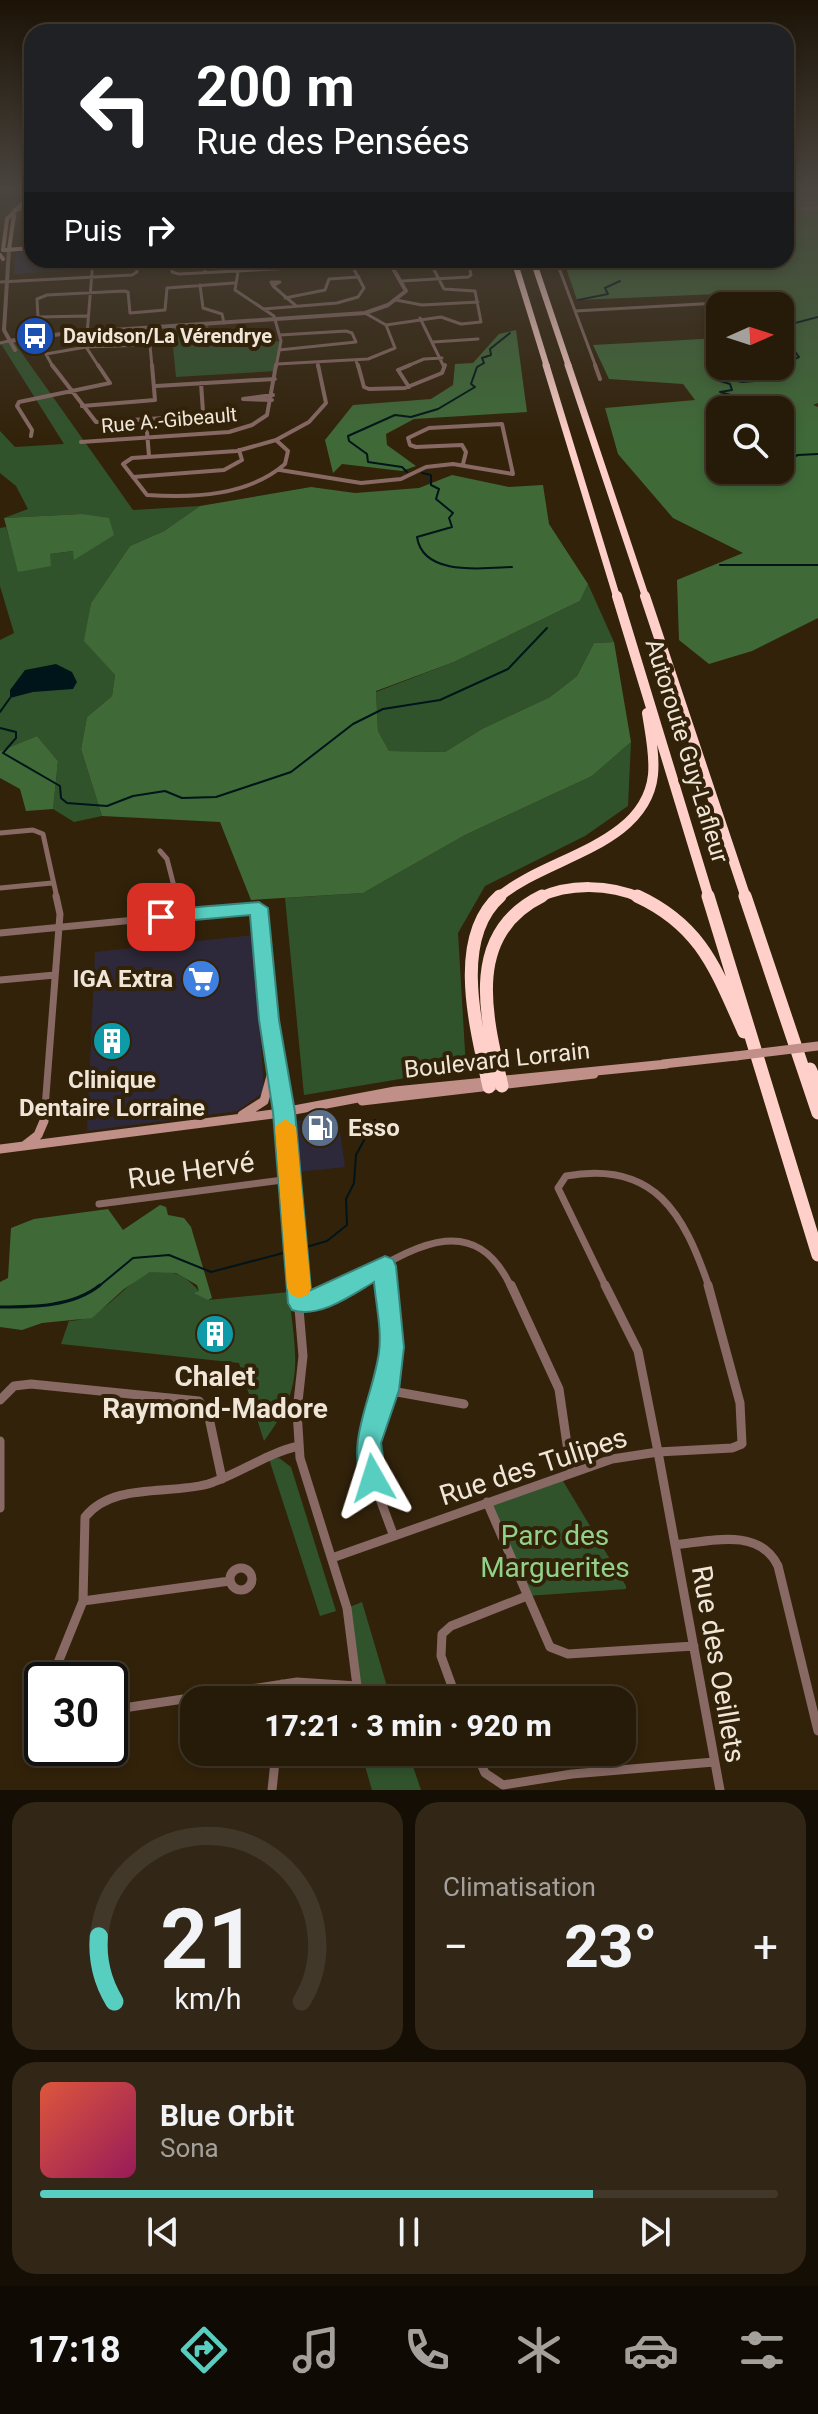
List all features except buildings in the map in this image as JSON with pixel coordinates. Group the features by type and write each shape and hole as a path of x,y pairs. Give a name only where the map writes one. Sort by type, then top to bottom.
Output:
{"highway":[{"name":"Autoroute Guy-Lafleur","path":"517,272 818,1255"},
{"name":"Autoroute Guy-Lafleur","path":"537,272 818,1113"},
{"path":"495,1083 473,960 479,926 492,905 515,883 609,836 641,808 650,789 653,770 641,676"},
{"path":"495,1083 487,977 494,941 508,919 527,903 553,892 589,887 620,890 649,900 688,929 716,969 763,1075"},
{"path":"787,1021 818,1087"}],"main road":[{"name":"Boulevard Lorrain","path":"0,1149 233,1120 333,1103 818,1046"},
{"path":"233,1120 264,1101 276,1058"},
{"path":"44,1121 49,1134 66,1141"},
{"path":"22,1146 35,1138 44,1121"}],"street":[{"path":"8,272 4,330 15,350"},
{"path":"31,436 32,430 17,403 110,383 86,347 92,272"},
{"path":"0,282 135,274 135,272"},
{"path":"173,272 174,274 231,272"},
{"path":"234,283 241,272"},
{"path":"263,309 358,297 364,288 356,272"},
{"path":"0,343 85,332 365,313 396,300 406,291 396,272"},
{"path":"386,325 420,318 445,318 461,324 478,323 481,317 475,291 445,290 434,272"},
{"path":"402,281 470,276 469,272"},
{"path":"560,272 600,379"},
{"path":"285,298 325,290 326,280 329,279 359,277"},
{"path":"87,316 38,317 36,301 44,295 127,292 130,313 157,313 165,310 167,288 234,283"},
{"path":"234,283 239,296 263,309 276,321 280,335 272,397"},
{"path":"200,285 203,308 220,313 224,323"},
{"path":"272,286 295,305"},
{"path":"396,300 422,305 478,302"},
{"path":"575,311 706,304"},
{"path":"277,364 356,360 374,357 395,348 386,325 365,313"},
{"path":"356,360 367,389 409,387 442,373 446,367 420,318"},
{"path":"279,350 351,345 356,342 352,333 346,331 280,335"},
{"path":"433,342 478,339"},
{"path":"82,406 152,401 156,397 156,386 149,345 86,347 45,356 71,392 82,406 96,422 202,414 201,383"},
{"path":"409,387 398,370 424,359 442,358"},
{"path":"276,440 288,453 280,470 265,481 243,488 145,494 123,461 149,456 239,450 276,440 296,430 325,405 317,362"},
{"path":"156,386 275,379"},
{"path":"272,397 243,398 272,397"},
{"name":"Rue A.-Gibeault","path":"81,442 247,427 267,415 272,397"},
{"path":"146,420 149,456"},
{"path":"280,470 361,483 401,479 438,465 463,464 513,474 502,424 429,428 408,438 410,445 416,447 462,445 466,452 463,464"},
{"path":"133,477 227,470 242,460 239,450"},
{"path":"164,495 165,506"},
{"path":"0,833 42,833 60,910 44,1121"},
{"path":"160,851 167,859 182,915"},
{"path":"0,888 52,883"},
{"path":"0,933 259,908 284,1112 300,1303 304,1367 297,1411 299,1446 306,1482 349,1617 357,1686 307,1682 282,1684 128,1707"},
{"path":"0,980 55,975"},
{"name":"Rue des Tulipes","path":"332,1558 393,1534 622,1456 732,1448 745,1439 746,1429 724,1338 689,1232 679,1215 647,1190 612,1172 566,1176 559,1181 559,1192 636,1343 658,1452"},
{"name":"Rue Hervé","path":"99,1204 290,1179"},
{"path":"300,1303 323,1298 420,1245 444,1239 478,1245 498,1260 561,1395 571,1472"},
{"path":"385,1266 392,1336 386,1390 368,1448 373,1478 393,1534"},
{"path":"0,1400 14,1386 31,1384 199,1401 206,1407 222,1479"},
{"path":"386,1390 464,1404"},
{"path":"0,1441 0,1508"},
{"path":"58,1662 83,1601 87,1564 85,1517 94,1503 222,1479 267,1453 299,1446"},
{"name":"Rue des Oeillets","path":"658,1452 720,1790"},
{"path":"487,1502 546,1642 562,1653 694,1646"},
{"name":"Rue des Oeillets","path":"675,1545 753,1541 765,1545 774,1554 818,1731"},
{"path":"83,1601 230,1581"},
{"path":"452,1686 441,1656 442,1634 451,1626 527,1596"},
{"path":"482,1766 485,1773 503,1785 572,1774 714,1762"},
{"path":"272,1790 275,1766"}],"shaded area":[{"path":"14,272 59,272 14,274"},
{"path":"56,664 72,672 77,682 73,689 33,692 10,698 10,690 25,670"},
{"path":"254,935 264,1092 237,1111 87,1131 95,952"},
{"path":"338,1117 345,1167 298,1172 293,1121"}],"green space":[{"path":"567,272 818,272 818,403 813,405 818,407 818,618 752,651 709,664 679,640 677,580 743,553 673,518 618,454 605,408 695,400 683,384 609,379 593,345 706,339 706,380 794,380 794,292 706,292 706,295 577,300"},
{"path":"208,324 211,345 281,341 276,371 176,377 171,327"},
{"path":"516,330 527,412 414,419 386,434 387,445 416,466 402,471 342,464 333,473 325,440 353,405 431,399 453,385 455,364 473,363 499,334"},
{"path":"14,342 133,510 200,506 164,531 130,546 91,603 85,641 115,675 112,696 87,717 81,749 102,816 74,822 53,809 58,761 37,736 0,751 0,640 14,633 0,586 0,528 6,527 19,572 50,554 74,551 74,560 81,514 4,518 28,509 16,486 0,473 0,431 15,447 64,444 1,344"},
{"path":"452,475 509,487 543,485 549,524 588,584 580,601 454,662 376,691 378,731 389,751 445,752 482,729 550,697 577,676 594,643 614,642 631,742 592,776 465,835 363,893 251,900 220,822 102,816 81,749 87,717 112,696 115,675 84,641 91,603 130,546 164,531 200,506 311,487 355,493 419,488"},
{"path":"81,514 109,518 114,535 74,560 73,551 50,554 51,566 18,572 4,518"},
{"path":"588,584 614,642 594,643 577,676 550,697 482,729 445,752 389,751 378,731 376,692 454,662 580,601"},
{"path":"37,736 58,761 53,809 26,811 20,789 0,778 0,751"},
{"path":"631,742 628,806 585,836 485,886 458,933 466,1068 304,1095 285,898 363,893 465,835 592,776"},
{"path":"160,1205 166,1207 168,1215 184,1218 191,1227 212,1298 208,1300 194,1293 199,1291 197,1285 176,1273 150,1272 124,1289 92,1318 42,1323 22,1330 0,1327 0,1282 8,1278 11,1228 34,1219 108,1209 123,1230"},
{"path":"150,1272 169,1272 184,1277 208,1300 289,1292 295,1370 287,1403 264,1441 239,1363 61,1344 69,1321 102,1309"},
{"path":"279,1458 291,1467 336,1611 320,1616 269,1459"},
{"name":"Parc des Marguerites","path":"560,1476 626,1589 527,1596 487,1502"},
{"path":"362,1602 387,1686 356,1686 347,1608"},
{"path":"365,1766 413,1766 421,1790 372,1790"}],"waterway":[{"path":"578,300 608,294 605,288 620,281"},
{"path":"794,323 818,317"},
{"path":"407,472 402,467 368,462 367,454 349,441 348,436 395,415 411,417 438,409 475,387 471,384 477,367 484,363 482,358 491,355 490,349 510,333"},
{"path":"794,350 799,357 794,359"},
{"path":"721,380 730,384 732,390 720,392 734,396"},
{"path":"733,380 766,380"},
{"path":"794,457 818,454"},
{"path":"422,473 431,475 431,485 439,489 436,499 453,513 449,518 452,527 417,537 430,559 456,567 512,567"},
{"path":"720,565 818,565"},
{"path":"0,728 16,732 16,738 3,753 60,786 61,798 67,803 107,806 133,796 165,791 182,798 216,797 291,772 353,724 383,709 440,700 508,669 547,628"},
{"path":"0,712 10,698"},
{"path":"303,1248 327,1241 347,1225 346,1199 354,1183 356,1155 375,1120"},
{"path":"98,1287 133,1258 169,1255 211,1272 287,1252"},
{"path":"0,1307 65,1302 100,1285"}],"slow traffic":[{"path":"285,1127 299,1288"}],"place":[{"name":"Davidson/La Vérendrye","path":"35,336"},
{"name":"IGA Extra","path":"201,979"},
{"name":"Clinique Dentaire Lorraine","path":"112,1041"},
{"name":"Esso","path":"320,1128"},
{"name":"Chalet Raymond-Madore","path":"215,1334"}],"route":[{"path":"161,917 259,908 269,1020 284,1112 300,1303 323,1298 385,1266 392,1347 386,1390 368,1443 373,1478"}]}
